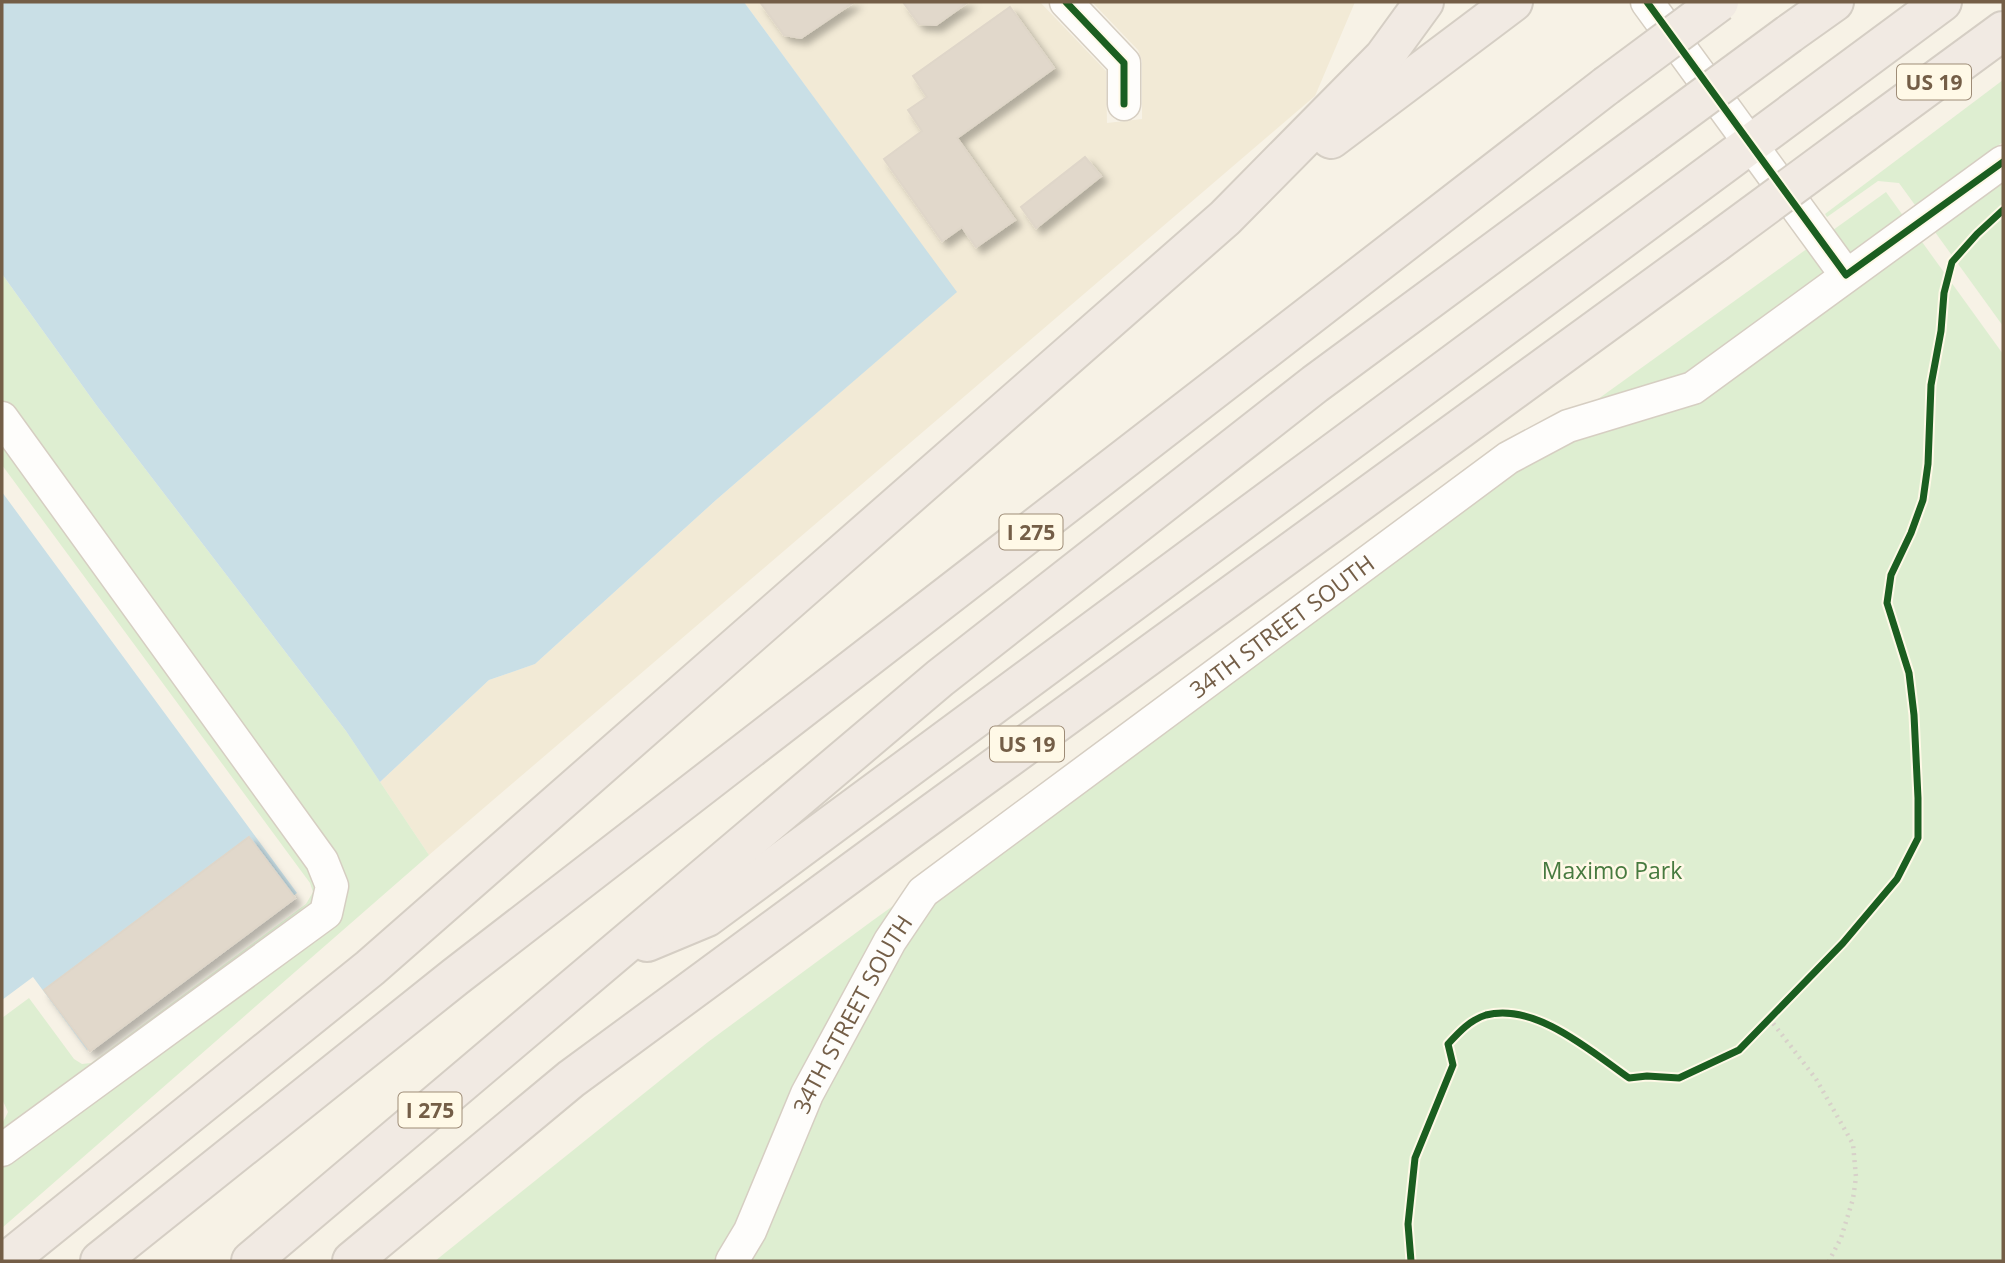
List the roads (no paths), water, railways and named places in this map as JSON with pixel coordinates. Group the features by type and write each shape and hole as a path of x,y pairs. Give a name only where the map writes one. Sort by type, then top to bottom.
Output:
{"highway":[{"path":"1226,218 1384,57 1424,2"},
{"path":"7,1261 370,968 1226,218 1513,2"},
{"name":"I 275","path":"100,1261 454,977 1606,86 1719,2"},
{"name":"I 275","path":"251,1261 940,678 1315,384 1833,2"},
{"path":"609,958 707,917 1942,2"},
{"name":"US 19","path":"352,1261 571,1079 2003,31"}],"street":[{"path":"1066,2 1124,63 1124,104"},
{"path":"1649,2 1846,275"},
{"name":"34TH STREET SOUTH","path":"732,1261 750,1231 807,1094 890,941 923,892 1508,458 1568,426 1693,388 2003,162"},
{"path":"2,418 322,861 332,886 326,913 2,1150"}],"water":[{"path":"2,2 744,2 957,292 716,500 535,664 489,680 380,782 346,731 97,406 2,274"},
{"path":"2,492 297,893 87,1050 33,977 2,1000"}],"park label":[{"name":"Maximo Park","path":"1612,870"}]}
